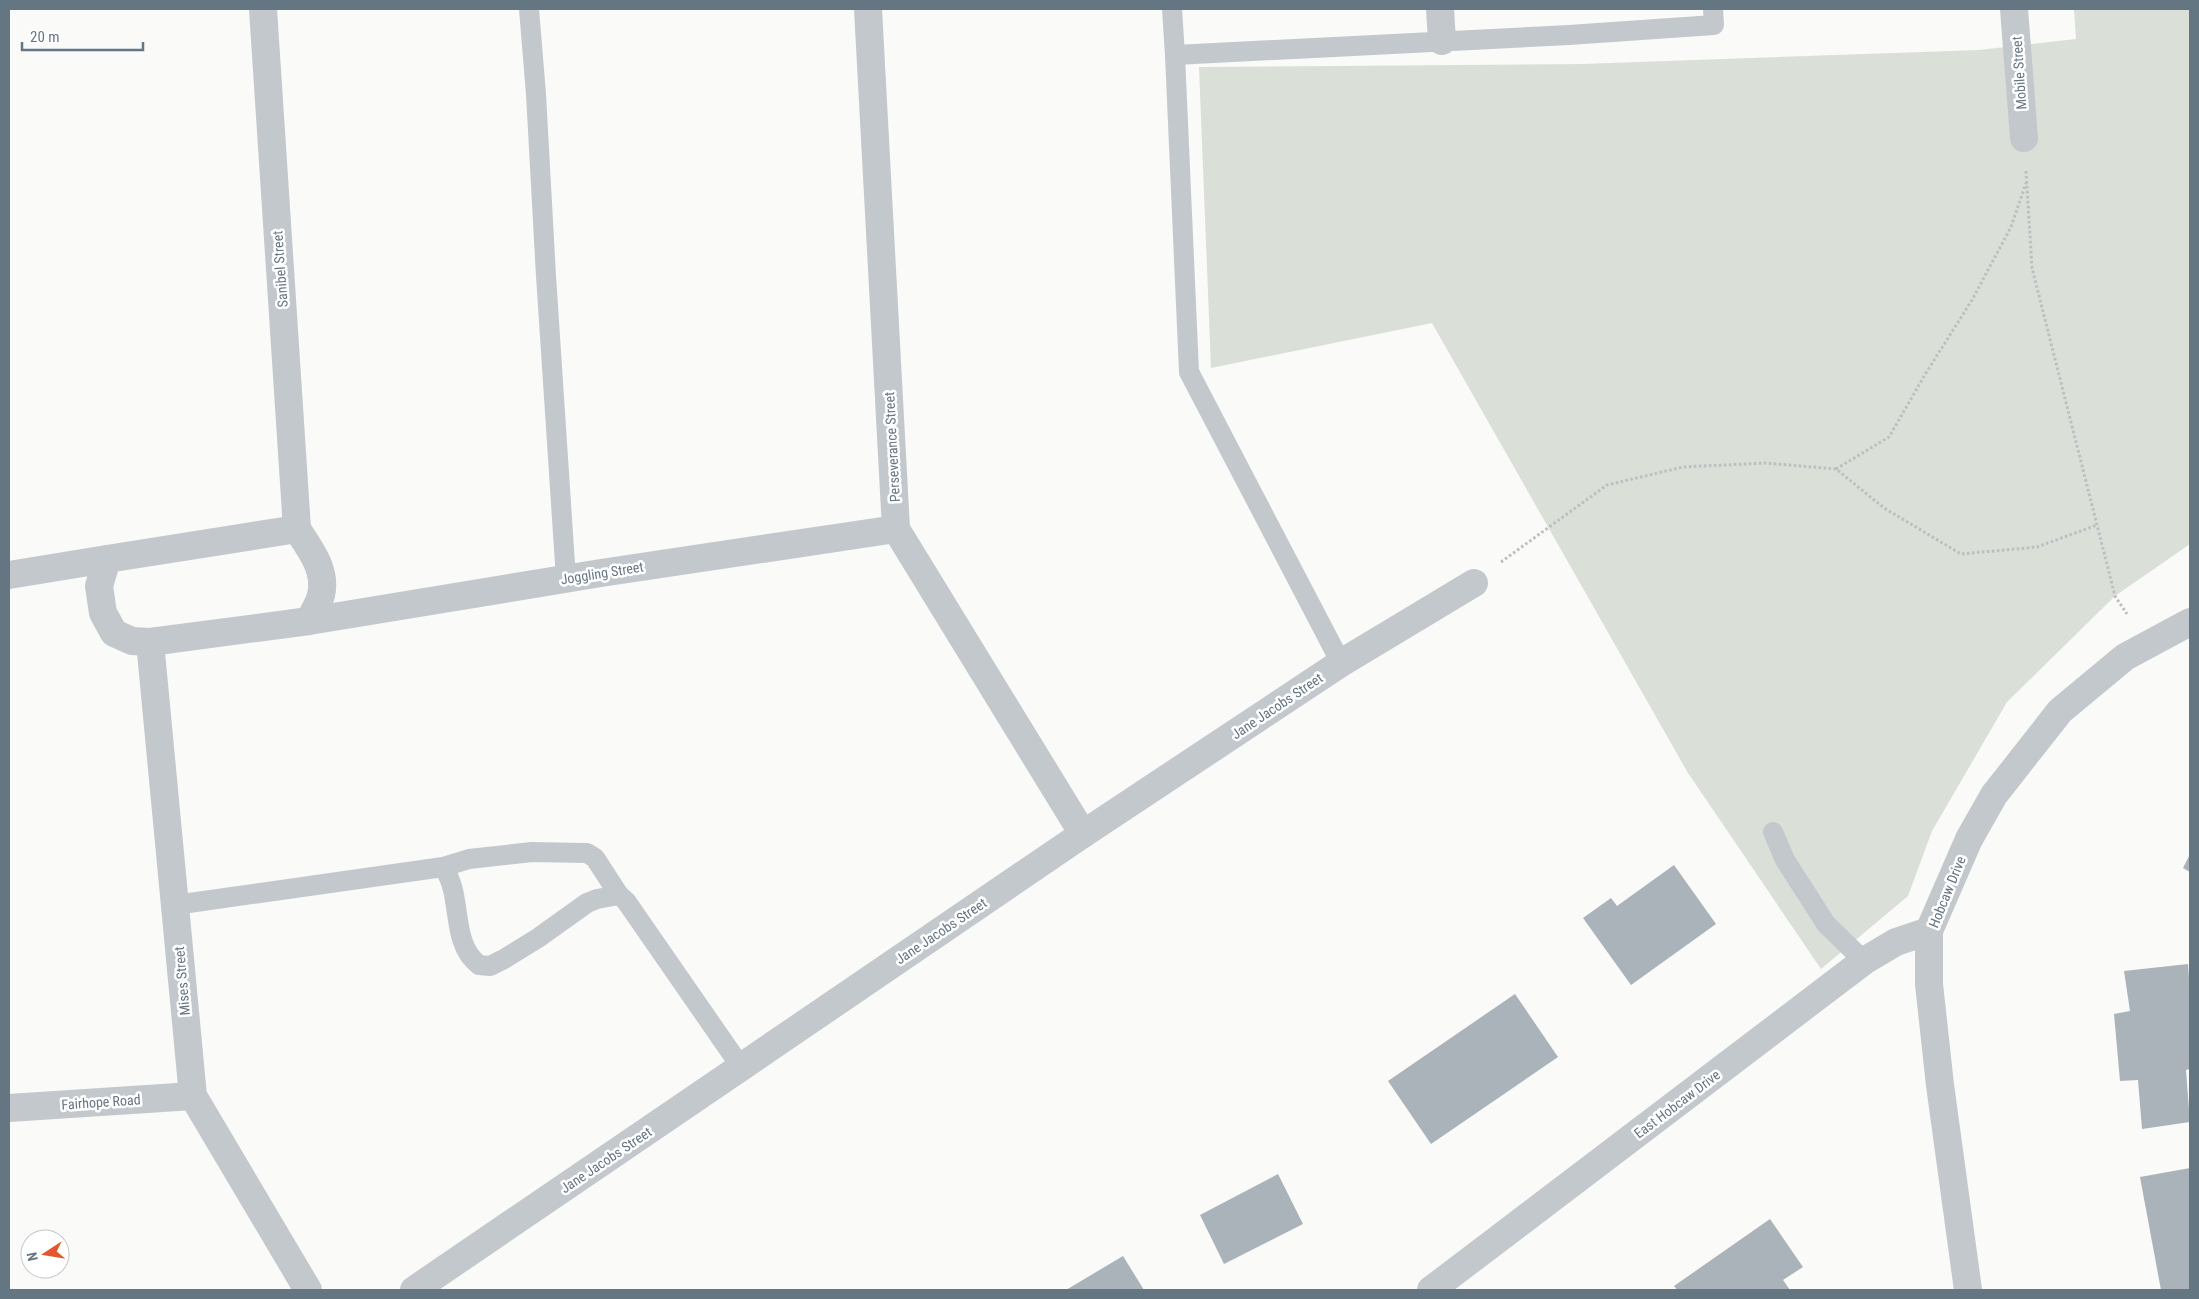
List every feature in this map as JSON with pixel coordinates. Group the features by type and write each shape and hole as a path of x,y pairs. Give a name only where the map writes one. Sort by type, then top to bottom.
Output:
{"street":[{"name":"Sanibel Street","path":"263,9 297,529"},
{"name":"Perseverance Street","path":"868,9 896,529 1084,834"},
{"path":"1440,9 1442,41"},
{"name":"Mobile Street","path":"2014,9 2024,138"},
{"path":"9,575 297,529 317,559 322,576 321,595 309,621"},
{"name":"Joggling Street","path":"107,559 99,586 103,612 114,633 132,641 150,642 309,621 566,579 896,529"},
{"name":"Jane Jacobs Street","path":"414,1290 1084,834 1340,663 1474,583"},
{"name":"Hobcaw Drive","path":"1968,1290 1929,984 1930,931 1968,839 1994,795 2060,710 2125,657 2190,622"},
{"name":"Mises Street","path":"150,642 193,1096 308,1290"},
{"name":"East Hobcaw Drive","path":"1431,1290 1864,961 1896,942 1930,931"},
{"name":"Fairhope Road","path":"9,1108 193,1096"}],"lane":[{"path":"529,9 566,579"},
{"path":"1172,9 1189,372 1340,663"},
{"path":"1175,55 1714,25 1713,9"},
{"path":"1773,832 1785,860 1826,924 1864,961"},
{"path":"175,905 444,868 469,859 532,852 587,853 595,858 619,895 626,901 741,1068"},
{"path":"444,868 452,883 465,950 479,965 490,966 504,959 538,938 587,903 619,895"}],"path":[{"path":"2024,138 2032,268 2115,596 2127,614"},
{"path":"1836,469 1889,438 1926,373 1977,292 2011,227 2027,180"},
{"path":"1474,583 1607,485 1683,467 1765,463 1836,469 1884,508 1961,554 2037,547 2097,525"}],"shaded area":[{"path":"2074,9 2190,9 2190,544 2115,596 2007,702 1932,831 1908,896 1821,969 1688,773 1432,323 1211,368 1199,67 1583,64 1979,50 2076,39"}],"building":[{"path":"2190,854 2190,872 2183,868"},
{"path":"1674,865 1716,924 1631,985 1583,918 1611,898 1617,906"},
{"path":"2188,964 2190,990 2190,1069 2186,1070 2190,1122 2142,1129 2138,1080 2120,1081 2114,1014 2130,1011 2124,971"},
{"path":"1515,994 1558,1057 1431,1144 1388,1081"},
{"path":"2190,1168 2190,1290 2161,1290 2140,1177"},
{"path":"1278,1174 1303,1224 1224,1264 1200,1215"},
{"path":"1770,1219 1803,1267 1783,1280 1790,1290 1677,1290 1674,1286"},
{"path":"1123,1256 1144,1290 1066,1290"}]}
